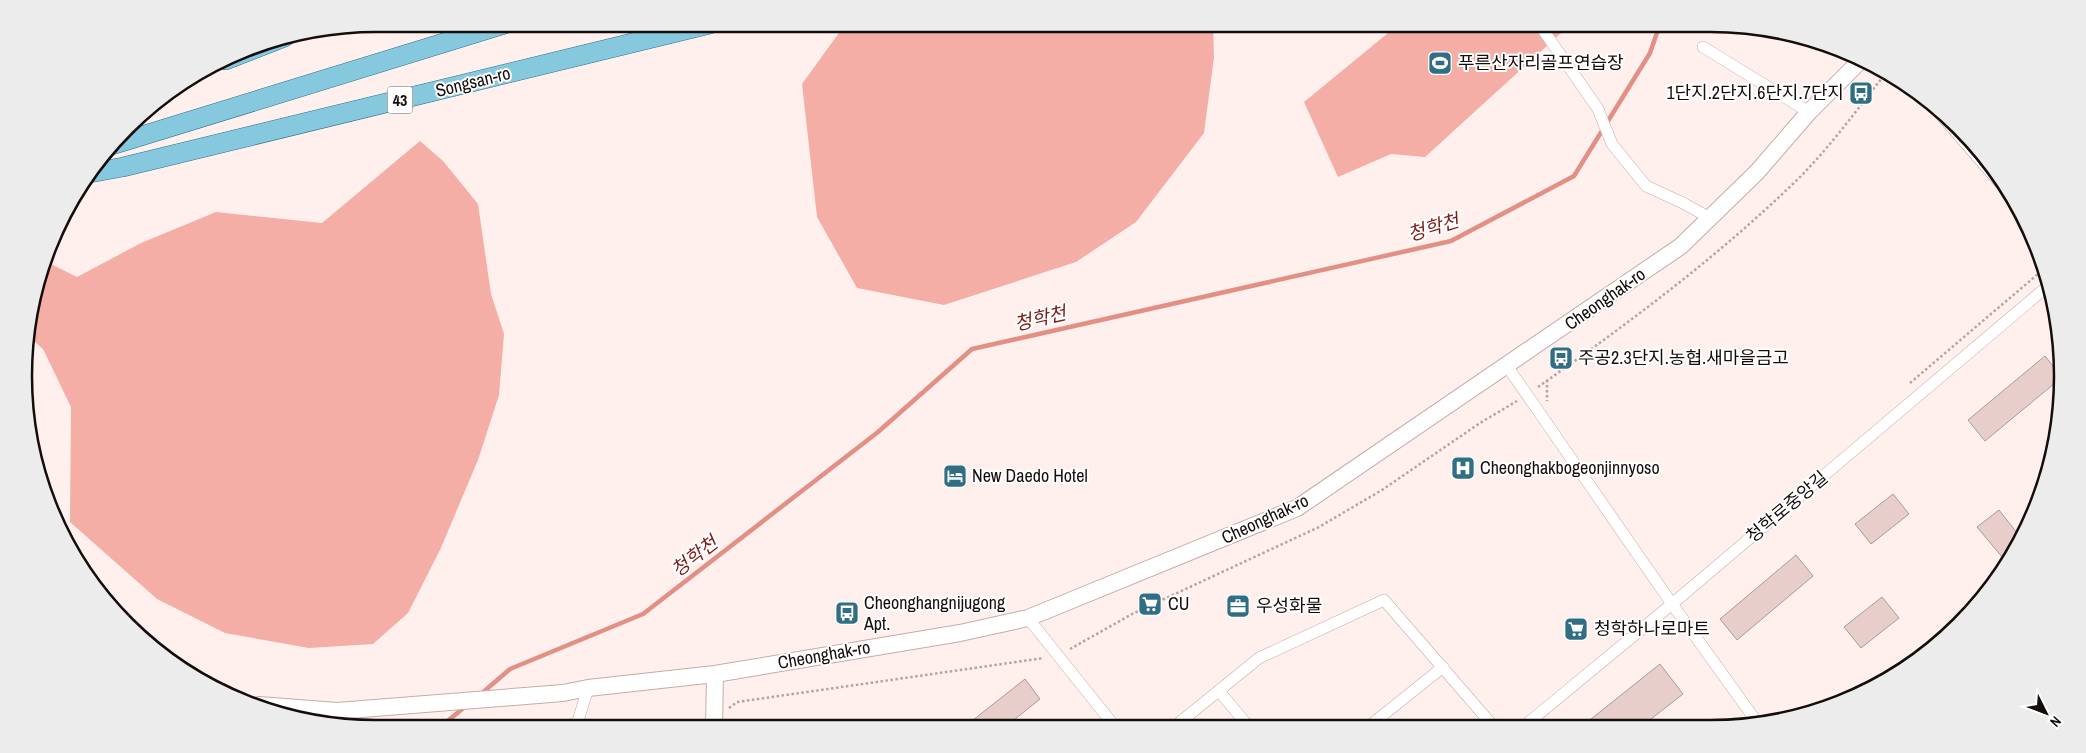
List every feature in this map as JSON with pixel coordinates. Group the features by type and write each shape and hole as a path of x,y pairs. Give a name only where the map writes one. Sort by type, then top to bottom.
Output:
{"main road":[{"name":"43","path":"126,141 478,32"},
{"name":"Songsan-ro","path":"101,171 677,32"}],"street":[{"path":"1545,32 1598,109 1612,144 1646,186 1710,218"},
{"path":"1703,47 1809,112"},
{"name":"Cheonghak-ro","path":"280,707 338,711 563,693 588,688 715,674 960,632 1028,618 1297,508 1681,246 1758,172 1809,112 1856,65"},
{"name":"청학로중앙길","path":"1531,720 1672,604 2043,290"},
{"path":"1507,366 1672,604 1755,718"},
{"path":"1183,720 1259,658 1384,600 1488,720"},
{"path":"1028,618 1110,720"},
{"path":"1377,720 1443,667"},
{"path":"714,720 715,674"},
{"path":"578,720 588,688"},
{"path":"1219,690 1243,720"}],"shaded area":[{"path":"840,32 1213,32 1214,57 1204,133 1136,222 1076,262 944,305 857,288 817,217 802,84"},
{"name":"푸른산자리골프연습장","path":"1389,32 1562,32 1425,157 1391,154 1338,177 1304,102"},
{"path":"420,141 443,161 478,204 491,294 504,334 499,395 478,460 440,550 408,613 373,644 309,648 225,633 157,599 70,522 71,407 43,349 34,341 39,309 52,264 77,277 141,243 216,212 322,223"}],"building":[{"path":"2045,356 2054,367 2054,384 1985,441 1968,420"},
{"path":"1893,494 1909,514 1871,544 1855,524"},
{"path":"1999,510 2016,532 2002,557 1977,527"},
{"path":"1796,555 1813,576 1737,640 1720,619"},
{"path":"1882,597 1899,618 1861,648 1844,627"},
{"path":"1660,664 1683,694 1650,720 1590,720"},
{"path":"1025,679 1040,699 1014,720 973,720"}],"waterway":[{"name":"청학천","path":"481,694 510,669 643,614 878,432 972,349 1451,241 1574,176 1650,53 1657,32"},
{"name":"청학천","path":"449,720 467,705"}],"place":[{"name":"푸른산자리골프연습장","path":"1440,63"},
{"name":"1단지.2단지.6단지.7단지","path":"1861,93"},
{"name":"주공2.3단지.농협.새마을금고","path":"1561,358"},
{"name":"Cheonghakbogeonjinnyoso","path":"1463,468"},
{"name":"New Daedo Hotel","path":"955,476"},
{"name":"CU","path":"1150,604"},
{"name":"우성화물","path":"1238,606"},
{"name":"Cheonghangnijugong Apt.","path":"847,613"},
{"name":"청학하나로마트","path":"1576,629"}]}
